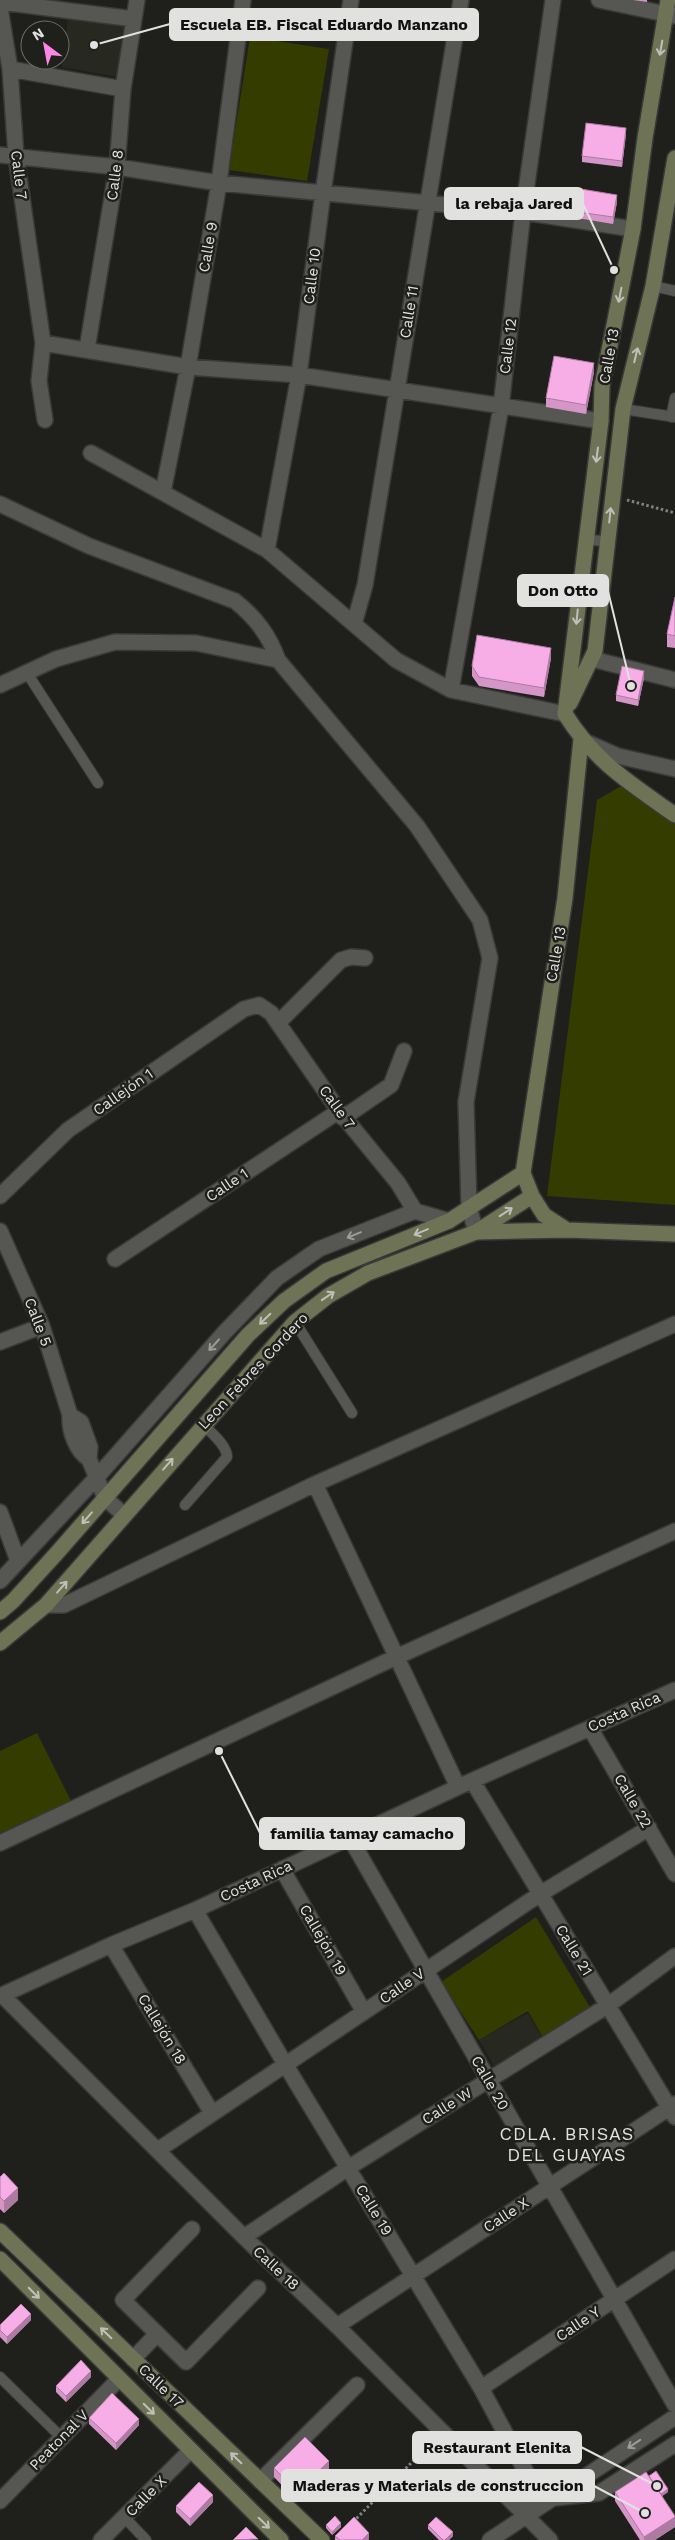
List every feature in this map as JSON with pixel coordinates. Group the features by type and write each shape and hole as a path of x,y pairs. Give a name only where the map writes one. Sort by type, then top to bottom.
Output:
{"street":[{"name":"Calle 8","path":"88,349 117,167 123,89 137,0"},
{"name":"Calle 9","path":"163,492 188,367 219,183 243,0"},
{"name":"Calle 10","path":"267,550 299,375 323,193 352,0"},
{"name":"Calle 11","path":"354,624 365,585 461,0"},
{"name":"Calle 12","path":"451,690 501,407 523,212 554,0"},
{"path":"600,0 671,16"},
{"name":"Calle 13","path":"565,714 601,421 602,386 633,228 645,138 671,16 668,0"},
{"path":"0,2 134,19"},
{"name":"Calle 7","path":"0,8 10,69 16,156 43,342 39,381 45,420"},
{"path":"10,69 123,89"},
{"path":"0,155 117,167 219,183 523,212 633,228"},
{"name":"Calle 13","path":"565,714 592,659 623,410 653,286 675,158"},
{"path":"43,342 188,367 299,375 601,421"},
{"path":"91,453 267,550 396,660 451,690 565,714 581,739 612,770 675,815"},
{"path":"0,504 89,546 235,601 252,614 270,639 278,660 417,826 480,920 490,958 466,1102 469,1207 476,1232 567,1230 675,1234"},
{"path":"0,685 56,659 115,642 196,643 278,660"},
{"path":"592,659 675,680"},
{"path":"581,739 618,756 675,769"},
{"name":"Calle 13","path":"523,1173 565,898 581,739"},
{"path":"278,1023 341,960 351,957 365,958"},
{"name":"Calle 7","path":"259,1005 271,1013 341,1114 398,1183 415,1211"},
{"name":"Callejón 1","path":"0,1196 68,1130 244,1009 259,1005"},
{"name":"Calle 1","path":"115,1259 341,1114 391,1085 404,1051"},
{"path":"523,1173 532,1196 544,1215 567,1230"},
{"name":"Leon Febres Cordero","path":"0,1612 13,1601 248,1335 284,1301 326,1272 449,1220 523,1173"},
{"name":"Leon Febres Cordero","path":"0,1643 46,1605 294,1322 328,1296 368,1273 476,1232 532,1196"},
{"path":"0,1581 97,1477 224,1333 277,1278 320,1249 415,1211 449,1220"},
{"name":"Calle 5","path":"0,1232 42,1326 70,1415 70,1425 80,1454 89,1459 105,1498 124,1514"},
{"path":"46,1605 64,1605 72,1602 315,1484 675,1324"},
{"path":"0,1342 42,1326"},
{"path":"315,1484 394,1658 458,1788"},
{"path":"0,1512 18,1562"},
{"path":"0,1843 394,1658 675,1531"},
{"name":"Costa Rica","path":"1,1996 111,1945 195,1910 675,1690"},
{"name":"Calle 22","path":"590,1728 675,1874"},
{"name":"Calle 21","path":"473,1782 673,2110"},
{"name":"Calle V","path":"158,2150 540,1894 649,1828"},
{"name":"Calle 20","path":"350,1838 675,2406"},
{"name":"Callejón 19","path":"282,1869 364,2012"},
{"name":"Calle 19","path":"195,1910 285,2064 481,2388 533,2485 526,2516"},
{"name":"Callejón 18","path":"111,1945 212,2113"},
{"name":"Calle W","path":"244,2238 348,2168 608,2006 675,1956"},
{"name":"Calle 18","path":"1,1996 158,2150 244,2238 337,2326 550,2540"},
{"name":"Calle X","path":"337,2326 550,2186 673,2110"},
{"path":"192,2229 123,2300 186,2362 258,2288"},
{"name":"Calle 17","path":"0,2231 322,2540"},
{"name":"Calle Y","path":"481,2388 675,2259"},
{"name":"Calle 17","path":"1,2263 281,2540"},
{"path":"133,2359 157,2334"},
{"name":"Peatonal V","path":"0,2501 119,2378"},
{"path":"260,2480 357,2386"},
{"path":"490,2540 675,2417"},
{"path":"554,2498 599,2493 675,2444"},
{"name":"Calle X","path":"101,2540 190,2451"}],"lane":[{"path":"653,286 675,291"},
{"path":"623,410 673,417 675,398"},
{"path":"587,540 607,541"},
{"path":"27,673 98,783"},
{"path":"294,1322 352,1413"},
{"path":"185,1505 227,1457 227,1453 219,1442 203,1424"},
{"path":"0,2377 61,2438"},
{"path":"124,2518 146,2540"}],"path":[{"path":"612,497 675,512"},
{"path":"348,2526 418,2457"}],"shaded area":[{"path":"68,17 126,22 119,77 70,68 70,20 68,20"},
{"path":"528,2013 544,2041 496,2069 479,2040"}],"green space":[{"path":"250,37 329,49 307,181 229,170"},
{"path":"623,785 675,822 675,1205 547,1196 597,800"},
{"path":"37,1733 71,1801 0,1833 0,1751"},
{"path":"536,1917 591,2009 545,2041 528,2011 479,2040 441,1982"}],"building":[{"path":"586,123 626,128 622,161 582,156"},
{"path":"575,188 617,195 613,217 571,211"},
{"path":"554,356 594,363 586,405 546,398"},
{"path":"675,597 675,636 667,634"},
{"path":"477,635 551,648 544,688 479,677 472,666"},
{"path":"622,666 644,671 638,700 616,695"},
{"path":"4,2173 18,2188 4,2201 0,2197 0,2177"},
{"path":"21,2304 31,2314 7,2337 0,2330 0,2325"},
{"path":"81,2360 91,2371 66,2396 56,2386"},
{"path":"112,2393 139,2419 116,2443 89,2418"},
{"path":"305,2437 329,2461 297,2492 274,2468"},
{"path":"656,2471 668,2489 661,2494 649,2476"},
{"path":"646,2472 675,2517 644,2537 615,2492"},
{"path":"199,2482 213,2495 190,2519 176,2506"},
{"path":"335,2516 341,2523 332,2532 326,2525"},
{"path":"354,2517 369,2533 362,2540 340,2540 335,2536"},
{"path":"436,2517 453,2532 445,2540 428,2525"},
{"path":"246,2527 258,2539 233,2540"}],"place":[{"name":"Escuela EB. Fiscal Eduardo Manzano","path":"94,45"},
{"name":"la rebaja Jared","path":"614,270"},
{"name":"Don Otto","path":"631,686"},
{"name":"familia tamay camacho","path":"219,1751"},
{"name":"Restaurant Elenita","path":"657,2486"},
{"name":"Maderas y Materials de construccion","path":"645,2513"}],"district":[{"name":"CDLA. BRISAS DEL GUAYAS","path":"567,2144"}]}
